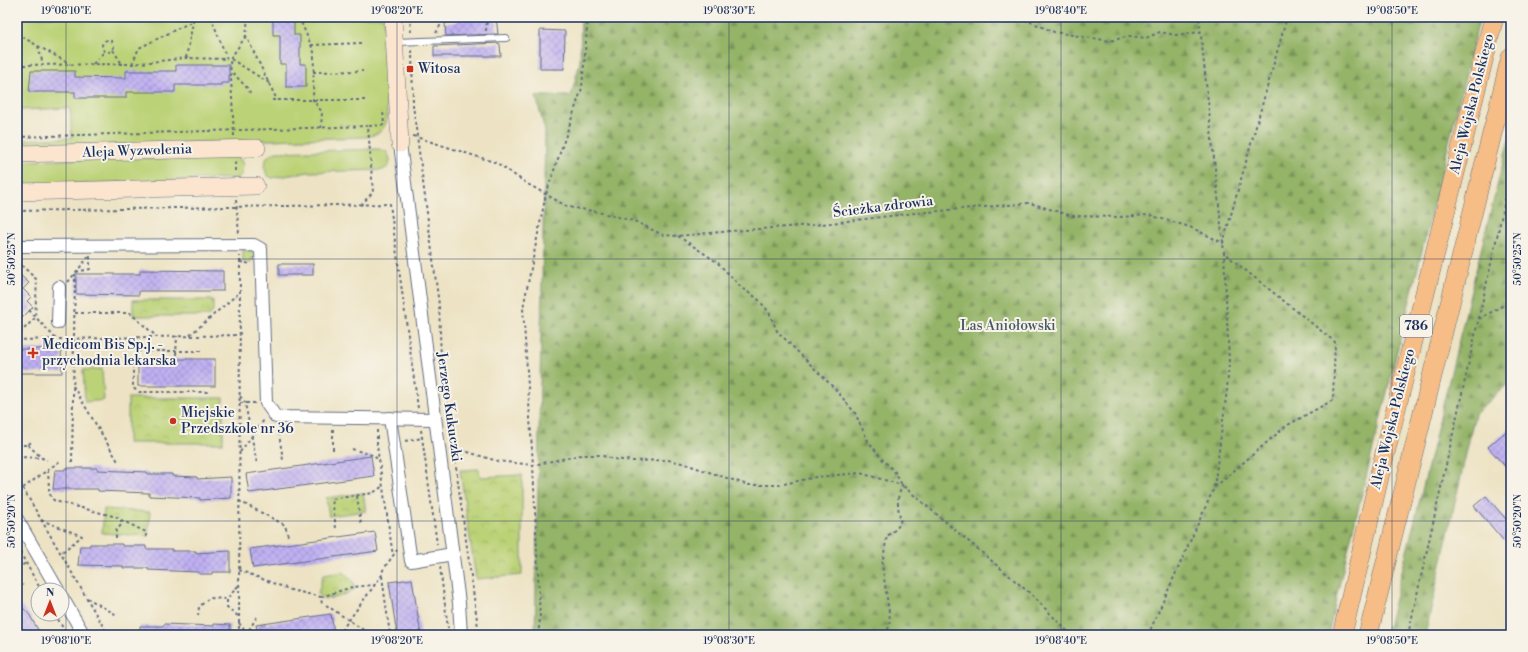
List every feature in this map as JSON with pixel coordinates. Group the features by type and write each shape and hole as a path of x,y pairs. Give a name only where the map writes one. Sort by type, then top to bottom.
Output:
{"main road":[{"name":"Aleja Wojska Polskiego","path":"1342,635 1380,473 1494,17"},
{"name":"Aleja Wojska Polskiego","path":"1368,635 1511,57"}],"street":[{"path":"393,17 403,42 400,144"},
{"name":"Jerzego Kukuczki","path":"400,144 453,554 461,635"},
{"name":"Aleja Wyzwolenia","path":"17,154 257,148"},
{"path":"17,192 256,186"},
{"path":"17,246 254,245 261,249 271,410 377,418 435,419"},
{"path":"58,323 59,287"},
{"path":"390,418 411,561 453,554"},
{"path":"17,520 53,582"},
{"path":"70,611 84,635"}],"lane":[{"path":"403,42 506,38"}],"path":[{"path":"186,58 194,17"},
{"path":"211,17 227,59"},
{"path":"239,635 240,245 236,206 232,72 230,59 246,36 248,17"},
{"path":"321,128 322,112 313,100 314,52 301,22 301,17 359,18"},
{"path":"410,17 403,42 413,105 439,305 441,359 478,627"},
{"path":"432,41 445,17"},
{"path":"486,38 487,17"},
{"path":"538,635 540,619 533,465 523,308 546,194 582,88 588,17"},
{"path":"1019,17 1054,32 1110,41 1129,36 1146,38 1160,32 1174,35 1201,32"},
{"path":"1148,635 1214,488 1229,362 1224,253 1199,17"},
{"path":"1223,243 1287,17"},
{"path":"132,64 139,48 193,21"},
{"path":"17,34 70,64"},
{"path":"246,36 277,100"},
{"path":"105,51 103,44 107,40 113,42 113,50 122,64"},
{"path":"311,45 361,43"},
{"path":"38,46 43,65"},
{"path":"93,64 105,51 108,52 113,50"},
{"path":"17,65 132,64 186,58 230,59 269,83"},
{"path":"17,72 21,65"},
{"path":"314,72 363,71"},
{"path":"232,72 250,90 250,93"},
{"path":"272,100 365,100"},
{"path":"368,126 384,125 383,106"},
{"name":"Ścieżka zdrowia","path":"417,137 497,163 526,183 568,207 598,212 634,221 663,235 678,236 814,225 915,213 1030,203 1072,216 1120,217 1149,215 1190,227 1223,243"},
{"path":"1408,635 1511,174"},
{"path":"17,211 390,204 449,635"},
{"path":"678,236 717,262 743,289 757,298 769,312 777,331 836,390 855,413 868,441 895,472 902,485 1032,594 1071,635"},
{"path":"1214,488 1286,426 1332,400 1335,342 1224,253"},
{"path":"72,277 75,273 90,256 90,269 75,273"},
{"path":"17,261 37,280 35,318 17,336"},
{"path":"72,462 72,385 73,339 75,336 75,273"},
{"path":"189,336 240,292"},
{"path":"1479,319 1511,301"},
{"path":"29,310 56,339"},
{"path":"75,313 130,313 157,337"},
{"path":"17,340 240,335"},
{"path":"176,355 177,336"},
{"path":"200,351 139,351 133,358 133,388 139,392 174,390 210,392"},
{"path":"72,385 119,464"},
{"path":"240,394 245,403 257,464"},
{"path":"240,403 271,410"},
{"path":"239,453 271,410"},
{"path":"271,410 283,460"},
{"path":"377,418 377,446 393,556"},
{"path":"394,443 422,438"},
{"path":"28,445 32,441"},
{"path":"17,445 28,445 42,458"},
{"path":"439,450 454,448 497,461 533,465 581,455 600,455 613,459 633,461 668,460 682,462 748,485 779,485 816,477 860,473 902,485"},
{"path":"352,449 372,455 379,460"},
{"path":"17,457 42,458 47,460"},
{"path":"23,488 60,461"},
{"path":"48,470 49,490 51,498 55,501 103,513 121,520 146,532 146,539"},
{"path":"17,478 108,635"},
{"path":"884,635 889,627 890,619 882,564 887,536 898,528 902,519 898,501 902,485"},
{"path":"336,528 332,499 373,493 383,486"},
{"path":"357,496 361,524"},
{"path":"239,501 285,525 288,536"},
{"path":"41,520 82,536 61,553"},
{"path":"116,538 116,531 121,528 121,520"},
{"path":"390,635 382,575 383,570 407,536"},
{"path":"17,547 37,582"},
{"path":"17,568 26,563"},
{"path":"239,570 291,590 321,597 352,587 375,584"},
{"path":"338,635 382,575"},
{"path":"17,582 23,585"},
{"path":"239,586 227,599 227,607 239,617"},
{"path":"86,597 117,615"},
{"path":"321,597 322,606"},
{"path":"198,616 199,607 209,598 227,599"},
{"path":"326,605 371,635"},
{"path":"239,622 247,634 258,614"},
{"path":"60,622 67,635"}],"green space":[{"path":"17,17 384,17 387,119 380,132 365,137 17,148 17,140 72,138 70,108 17,110"},
{"name":"Las Aniołowski","path":"581,17 1480,17 1328,635 535,635 545,131 536,96 571,96 580,62"},
{"path":"1511,131 1511,381 1475,414 1425,635 1386,635 1479,257"},
{"path":"379,149 387,152 390,159 389,166 383,170 309,172 272,178 267,175 264,166 267,157 276,152"},
{"path":"238,156 243,164 242,174 238,178 17,186 17,161"},
{"path":"243,250 252,251 259,258 251,259 251,263 243,262"},
{"path":"133,300 213,300 213,312 208,316 133,316"},
{"path":"102,369 104,400 85,402 83,370"},
{"path":"128,398 223,398 223,443 128,443"},
{"path":"479,469 480,477 522,475 522,575 476,579 460,470"},
{"path":"363,493 366,511 329,516 326,498"},
{"path":"104,509 150,512 148,536 102,533"},
{"path":"344,572 354,583 354,590 338,597 324,599 318,594 323,575"}],"building":[{"path":"273,17 294,17 294,35 300,35 300,64 306,64 306,87 286,87 286,64 280,64 280,35 273,35"},
{"path":"457,17 496,17 498,34 446,36 445,23 457,22"},
{"path":"540,30 565,31 564,69 540,69"},
{"path":"499,43 501,56 434,56 434,46"},
{"path":"176,65 229,65 229,83 221,83 221,85 175,85 175,92 126,92 126,98 75,98 75,92 29,92 31,71 75,71 75,77 126,78 126,71 176,71"},
{"path":"279,264 313,264 313,275 279,275"},
{"path":"140,270 223,271 223,291 139,291 139,295 76,294 76,274 140,274"},
{"path":"17,272 29,283 23,289 31,297 27,301 33,307 17,323"},
{"path":"17,349 61,349 62,373 17,373"},
{"path":"138,359 215,359 215,386 138,386"},
{"path":"1511,427 1511,473 1488,447"},
{"path":"371,456 374,476 249,493 246,474"},
{"path":"65,468 97,468 97,470 147,472 147,474 172,474 172,476 197,477 197,479 231,477 231,498 200,500 200,498 149,496 149,493 98,491 98,489 53,489 55,470 65,470"},
{"path":"1486,496 1511,525 1511,535 1504,541 1474,506"},
{"path":"375,532 378,551 253,568 250,549"},
{"path":"90,544 146,546 146,549 172,549 172,551 196,551 196,553 230,551 230,572 199,574 199,572 148,570 148,568 123,568 123,566 78,565 80,546 90,546"},
{"path":"412,579 421,635 397,635 389,582"},
{"path":"17,602 29,614 30,622 34,622 41,635 19,635 17,631"},
{"path":"331,614 334,633 318,635 258,635 256,625"},
{"path":"164,624 214,626 214,624 230,625 230,635 140,635 140,626 164,626"}],"place":[{"name":"Witosa","path":"410,69"},
{"name":"Medicom Bis Sp.j. - przychodnia lekarska","path":"33,353"},
{"name":"Miejskie Przedszkole nr 36","path":"173,421"}]}
